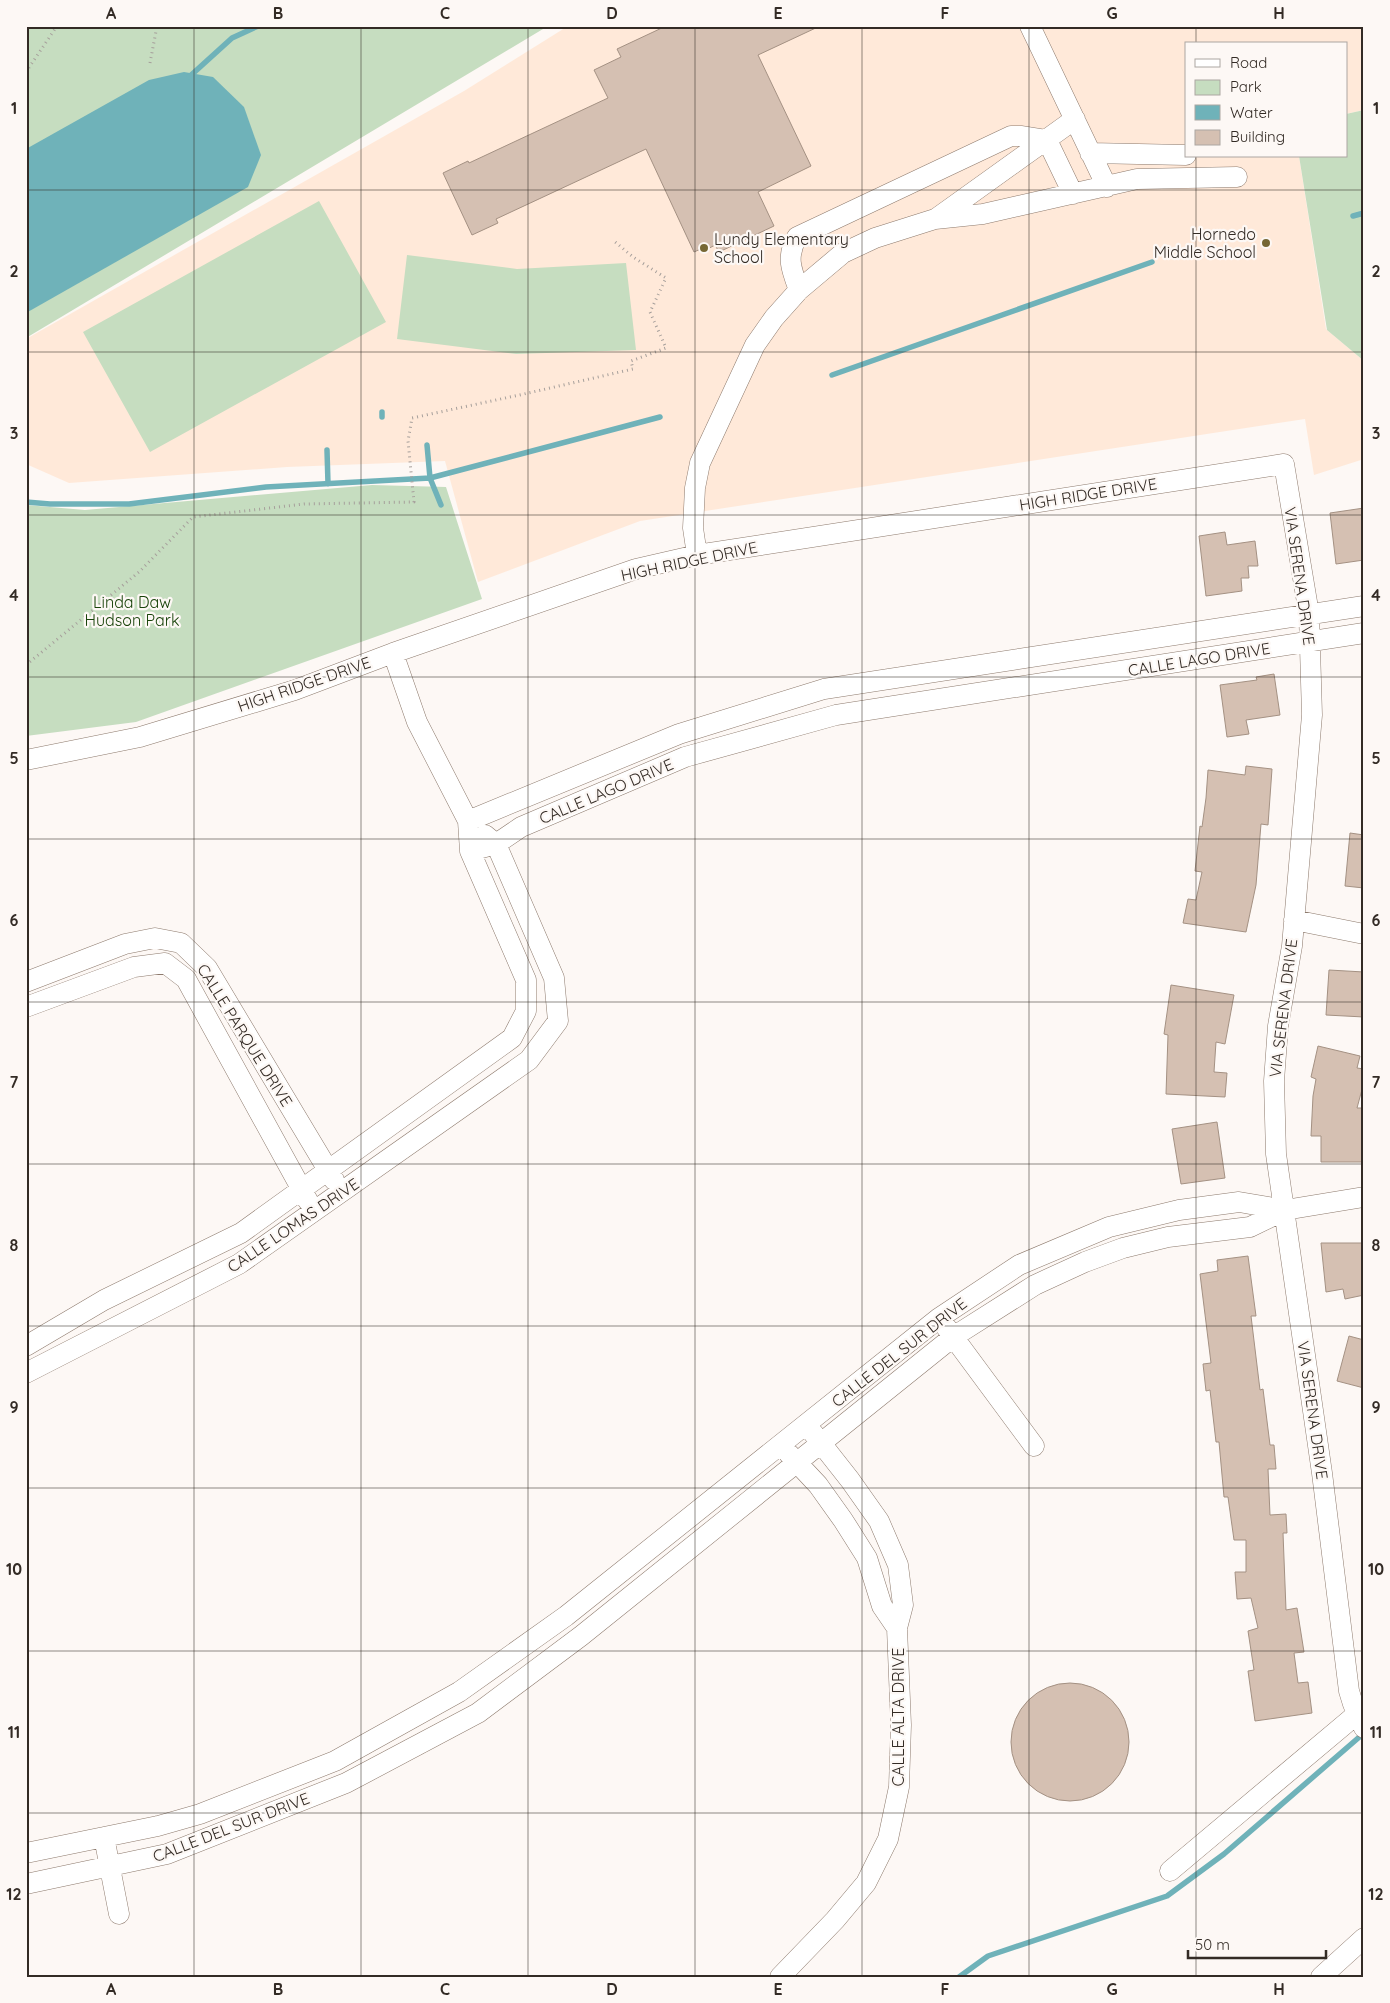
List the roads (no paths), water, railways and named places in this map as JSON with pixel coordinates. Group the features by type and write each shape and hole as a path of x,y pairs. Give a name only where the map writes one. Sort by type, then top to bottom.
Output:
{"street":[{"path":"1030,26 1107,187"},
{"path":"935,220 1074,119"},
{"path":"798,290 791,268 790,249 797,237 1011,136 1047,140"},
{"path":"1047,140 1073,194"},
{"path":"1090,153 1185,154"},
{"path":"697,555 693,528 695,488 700,463 756,345 774,318 798,290 844,253 875,238 935,220 983,214 1137,179 1237,177"},
{"name":"HIGH RIDGE DRIVE","path":"26,760 140,737 295,690 393,653 636,569 697,555 1284,464"},
{"name":"VIA SERENA DRIVE","path":"1284,464 1309,614 1312,715 1294,920 1278,1026 1274,1081 1276,1154 1322,1473 1349,1691 1358,1715"},
{"name":"CALLE LAGO DRIVE","path":"468,821 679,734 824,689 1364,606"},
{"name":"CALLE LAGO DRIVE","path":"470,851 496,844 521,827 685,757 836,715 1364,633"},
{"name":"CALLE LOMAS DRIVE","path":"26,1373 239,1264 529,1060 558,1021 554,978 496,844 468,821 417,722 393,653"},
{"path":"1032,657 1035,684"},
{"path":"740,715 747,740"},
{"name":"CALLE LOMAS DRIVE","path":"26,1346 104,1300 241,1233 512,1038 526,1011 526,980 470,851 468,821"},
{"path":"1294,920 1364,934"},
{"name":"CALLE PARQUE DRIVE","path":"26,982 125,944 155,938 181,943 207,968 342,1192"},
{"path":"26,1007 134,967 165,963 168,941"},
{"name":"CALLE PARQUE DRIVE","path":"165,963 186,979 314,1211"},
{"path":"526,1011 558,1021"},
{"path":"453,1080 470,1102"},
{"name":"CALLE DEL SUR DRIVE","path":"26,1884 168,1854 346,1783 478,1714 581,1636 953,1337 1035,1285 1085,1262 1123,1248 1168,1237 1250,1227 1285,1210 1364,1197"},
{"name":"CALLE DEL SUR DRIVE","path":"26,1853 158,1826 200,1814 335,1762 459,1692 566,1616 939,1318 1019,1265 1109,1227 1179,1210 1239,1202 1285,1210"},
{"path":"939,1318 1034,1446"},
{"name":"CALLE ALTA DRIVE","path":"780,1977 835,1920 866,1883 888,1839 899,1787 901,1725 897,1628 903,1605 898,1565 880,1521 806,1425"},
{"name":"CALLE ALTA DRIVE","path":"780,1445 818,1485 844,1520 868,1558 882,1606 897,1628"},
{"path":"872,1573 898,1565"},
{"path":"566,1616 581,1636"},
{"path":"1170,1871 1358,1715"},
{"path":"335,1762 346,1783"},
{"path":"104,1837 119,1914"},
{"path":"1321,1977 1364,1938"}],"water":[{"path":"184,72 213,77 244,107 261,155 248,187 26,313 26,149 149,80"}],"waterway":[{"path":"189,77 232,38 258,26"},
{"path":"1353,216 1364,213"},
{"path":"832,375 1152,262"},
{"path":"382,412 382,417"},
{"path":"26,502 50,504 129,504 266,487 430,478 660,417"},
{"path":"427,445 430,478 441,505"},
{"path":"327,450 328,484"},
{"path":"959,1977 988,1956 1167,1896 1224,1854 1364,1733"}],"place":[{"name":"Hornedo Middle School","path":"1266,243"},
{"name":"Lundy Elementary School","path":"704,248"}],"park label":[{"name":"Linda Daw Hudson Park","path":"132,611"}]}
